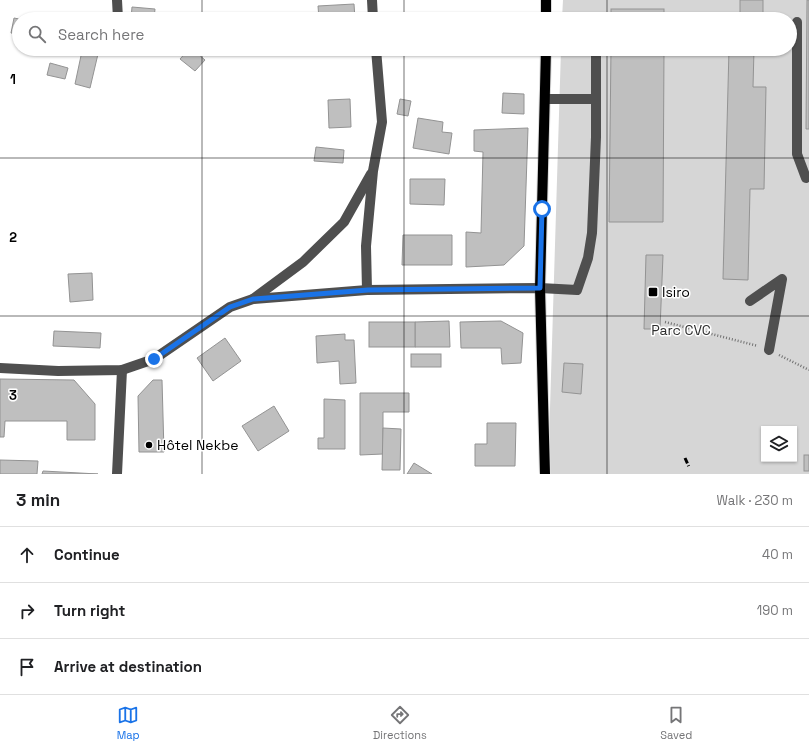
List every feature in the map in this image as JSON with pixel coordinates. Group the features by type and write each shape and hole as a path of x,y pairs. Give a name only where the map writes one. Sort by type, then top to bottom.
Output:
{"main road":[{"path":"546,0 546,12"},
{"path":"545,474 540,288 546,56"}],"street":[{"path":"117,0 118,12"},
{"path":"372,0 373,12"},
{"path":"797,22 797,154 806,178"},
{"path":"368,290 366,246 373,171 382,122 377,56"},
{"path":"0,368 58,371 122,370 154,359 230,307 253,299 368,290 540,288 577,290 588,258 592,233 596,137 596,56"},
{"path":"545,99 595,99"},
{"path":"253,299 304,262 344,222 373,171"},
{"path":"750,301 782,278 769,350"},
{"path":"117,474 122,370"}],"path":[{"path":"665,322 769,350 809,370"}],"green space":[{"name":"Parc CVC","path":"563,0 809,0 809,474 548,474 561,56 797,56 797,12 562,12"}],"building":[{"path":"740,0 763,0 763,12 740,12"},
{"path":"807,0 809,0 809,129 806,129"},
{"path":"354,4 355,12 318,12 318,6"},
{"path":"132,7 155,9 155,12 132,12"},
{"path":"611,9 664,9 664,12 611,12"},
{"path":"81,56 98,56 90,88 75,84"},
{"path":"183,56 200,56 205,60 195,71 180,59"},
{"path":"611,56 664,56 663,222 609,222"},
{"path":"729,56 754,56 753,87 766,87 764,189 750,189 748,280 723,279"},
{"path":"50,63 68,68 65,79 47,75"},
{"path":"503,93 524,94 524,114 502,113"},
{"path":"350,99 351,127 329,128 328,100"},
{"path":"400,99 411,101 408,116 397,114"},
{"path":"418,118 443,122 442,132 452,133 449,154 413,148"},
{"path":"528,128 524,246 504,265 466,267 466,232 481,233 483,152 474,151 474,130"},
{"path":"316,147 344,150 343,163 314,161"},
{"path":"410,179 445,179 444,205 410,204"},
{"path":"403,235 452,235 452,265 402,265"},
{"name":"Isiro","path":"646,255 663,255 660,329 644,329"},
{"path":"92,273 93,300 70,302 68,274"},
{"path":"449,321 450,347 415,347 415,322"},
{"path":"501,321 523,333 521,363 502,364 501,348 461,348 460,322"},
{"path":"369,322 415,322 415,347 369,347"},
{"path":"54,331 101,333 100,348 53,346"},
{"path":"345,334 345,340 354,340 356,383 340,384 339,361 317,363 316,336"},
{"path":"225,338 241,361 213,381 197,358"},
{"path":"411,354 441,354 441,367 411,367"},
{"path":"564,363 583,364 581,394 562,392"},
{"path":"0,379 74,380 95,404 95,440 67,440 67,421 5,421 4,437 0,437"},
{"path":"153,380 162,380 164,452 139,452 138,396"},
{"path":"360,393 409,393 409,412 383,412 383,454 360,455"},
{"path":"324,399 345,400 345,449 318,449 318,438 324,438"},
{"path":"274,406 289,431 258,451 242,426"},
{"path":"487,423 516,423 515,466 475,466 475,444 487,444"},
{"path":"383,428 401,429 400,470 382,470"},
{"path":"804,455 809,455 809,471 804,471"},
{"path":"0,460 38,461 37,474 0,474"},
{"path":"414,463 432,474 407,474"},
{"path":"43,471 98,474 42,474"}],"railway":[{"path":"685,458 689,467"}],"place":[{"name":"Isiro","path":"653,292"},
{"name":"Hôtel Nekbe","path":"149,445"}],"route":[{"path":"154,359 230,307 253,299 368,290 540,288 542,209"}]}
